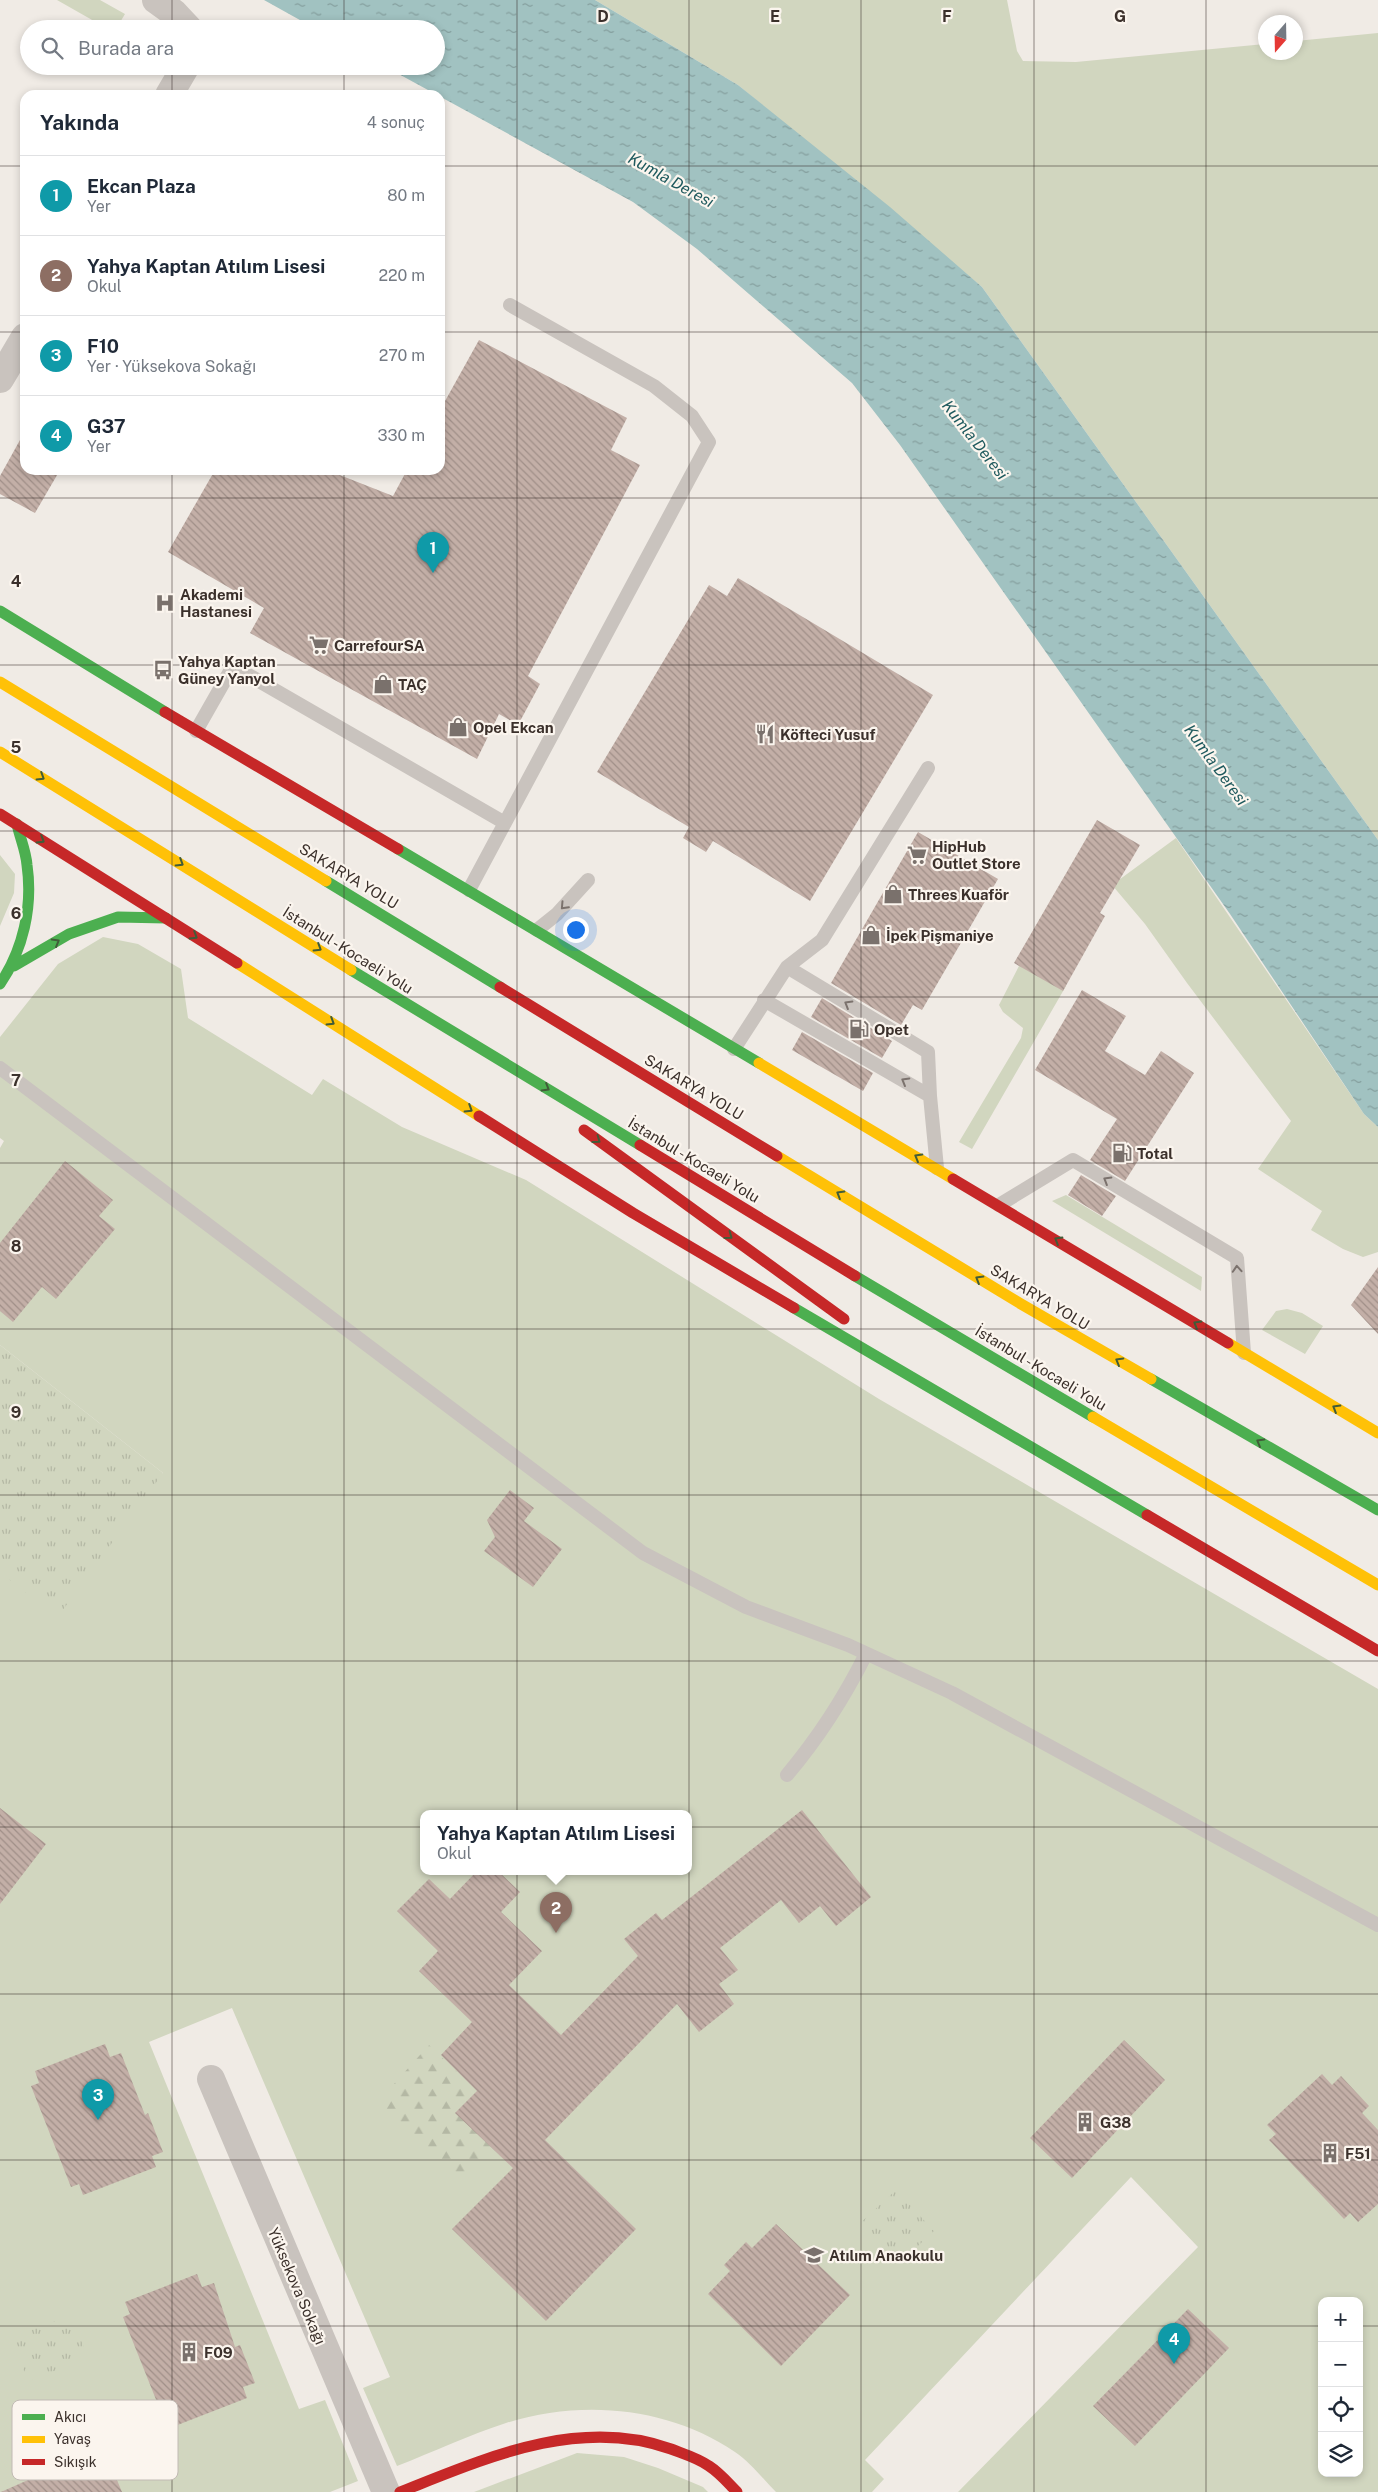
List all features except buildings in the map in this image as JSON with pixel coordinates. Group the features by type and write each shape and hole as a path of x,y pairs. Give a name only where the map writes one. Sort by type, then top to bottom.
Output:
{"main road":[{"path":"0,611 196,731 537,930 1378,1433"},
{"name":"SAKARYA YOLU","path":"0,682 1021,1304 1378,1510"},
{"name":"İstanbul - Kocaeli Yolu","path":"0,752 431,1019 937,1324 1378,1585"},
{"path":"0,814 632,1212 1378,1651"},
{"path":"14,966 25,924 28,869 17,824"},
{"path":"0,984 14,966 69,934 118,917 166,918"},
{"path":"431,1019 543,1100"},
{"path":"575,1124 856,1328"},
{"path":"872,1340 976,1416"},
{"path":"1282,1454 1378,1497"},
{"path":"400,2492 486,2459 546,2441 598,2435 666,2445 711,2467 737,2492"}],"street":[{"path":"156,0 181,20"},
{"path":"172,90 181,75"},
{"path":"0,379 20,345"},
{"name":"Yüksekova Sokağı","path":"211,2079 386,2492"}],"lane":[{"path":"469,890 709,442 692,416 654,386 510,305"},
{"path":"196,731 233,666 505,823"},
{"path":"734,1049 787,967 822,940 928,768"},
{"path":"537,930 558,914 588,880"},
{"path":"787,967 928,1052 937,1168"},
{"path":"764,1000 930,1096"},
{"path":"0,1068 643,1553 746,1607 866,1654 952,1693 1378,1925"},
{"path":"999,1205 1073,1160 1236,1258 1244,1353"},
{"path":"786,1775 813,1744 843,1700 866,1654"}],"green space":[{"path":"57,0 100,0 125,14 121,20 92,20"},
{"path":"595,0 1007,0 1017,51 1023,61 1076,62 1258,45 1258,60 1303,60 1303,40 1378,33 1378,840 982,287 738,85"},
{"path":"1176,838 1364,1114 1378,1127 1378,1252 1363,1257 1343,1249 1311,1230 1322,1211 1258,1169 1291,1121 1145,924 1112,885"},
{"path":"0,855 15,874 14,893 0,926"},
{"path":"103,937 138,944 181,969 188,1018 312,1095 323,1079 402,1127 526,1180 879,1399 1378,1689 1378,2492 958,2492 1198,2247 1131,2177 865,2460 884,2479 872,2492 776,2492 741,2456 709,2437 682,2425 654,2417 594,2410 565,2411 506,2423 397,2466 363,2388 390,2377 232,2008 149,2042 299,2409 325,2400 358,2481 330,2492 0,2492 0,1572 163,1473 0,1345 0,1148 4,1141 0,1138 0,1037 58,964"},
{"path":"1019,966 1046,974 1066,986 972,1149 959,1142 1021,1038 1023,1028 1003,1012 999,1005"},
{"path":"1066,1195 1202,1277 1201,1291 1052,1201"},
{"path":"1287,1309 1302,1313 1323,1326 1305,1354 1262,1330 1276,1311"},
{"path":"0,1345 163,1473 57,1618 0,1572"},
{"path":"429,2045 471,2085 484,2083 456,2113 494,2149 459,2185 374,2106"},
{"path":"896,2190 934,2231 895,2267 857,2226"},
{"path":"71,2315 88,2358 28,2381 11,2337"},
{"path":"577,2453 624,2457 658,2468 703,2487 708,2492 474,2492"}],"water":[{"name":"Kumla Deresi","path":"264,0 595,0 738,85 890,207 982,287 1378,840 1378,1127 1364,1114 1230,914 900,445 852,383 697,249 633,202 445,99 445,90 428,90 400,75 445,75 445,20 300,20"}],"traffic: fast":[{"path":"0,611 165,712"},
{"path":"0,984 15,957 24,928 29,897 26,860 17,824"},
{"path":"398,849 759,1063"},
{"path":"326,881 500,987"},
{"path":"14,966 69,934 118,917 166,918"},
{"path":"351,970 640,1145"},
{"path":"855,1276 1093,1417"},
{"path":"794,1308 1147,1515"},
{"path":"1151,1379 1378,1510"}],"traffic: slow":[{"path":"0,682 326,881"},
{"path":"0,752 351,970"},
{"path":"237,963 479,1116"},
{"path":"759,1063 953,1179"},
{"path":"777,1156 1021,1304 1151,1379"},
{"path":"1228,1343 1378,1433"},
{"path":"1093,1417 1378,1585"}],"traffic: jam":[{"path":"165,712 398,849"},
{"path":"0,814 237,963"},
{"path":"500,987 777,1156"},
{"path":"479,1116 633,1213 794,1308"},
{"path":"584,1130 844,1319"},
{"path":"640,1145 855,1276"},
{"path":"953,1179 1228,1343"},
{"path":"1147,1515 1378,1651"},
{"path":"400,2492 466,2466 533,2445 568,2439 602,2437 636,2440 691,2456 713,2469 737,2492"}],"place":[{"name":"Ekcan Plaza","path":"433,573"},
{"name":"Akademi Hastanesi","path":"165,603"},
{"name":"CarrefourSA","path":"319,645"},
{"name":"Yahya Kaptan Güney Yanyol","path":"163,670"},
{"name":"TAÇ","path":"383,684"},
{"name":"Opel Ekcan","path":"458,727"},
{"name":"Köfteci Yusuf","path":"765,734"},
{"name":"HipHub Outlet Store","path":"917,855"},
{"name":"Threes Kuaför","path":"893,894"},
{"name":"İpek Pişmaniye","path":"871,935"},
{"name":"Opet","path":"859,1029"},
{"name":"Total","path":"1122,1153"},
{"name":"Yahya Kaptan Atılım Lisesi","path":"556,1933"},
{"name":"F10","path":"98,2120"},
{"name":"G38","path":"1085,2122"},
{"name":"F51","path":"1330,2153"},
{"name":"Atılım Anaokulu","path":"814,2255"},
{"name":"F09","path":"189,2352"},
{"name":"G37","path":"1174,2364"}]}
